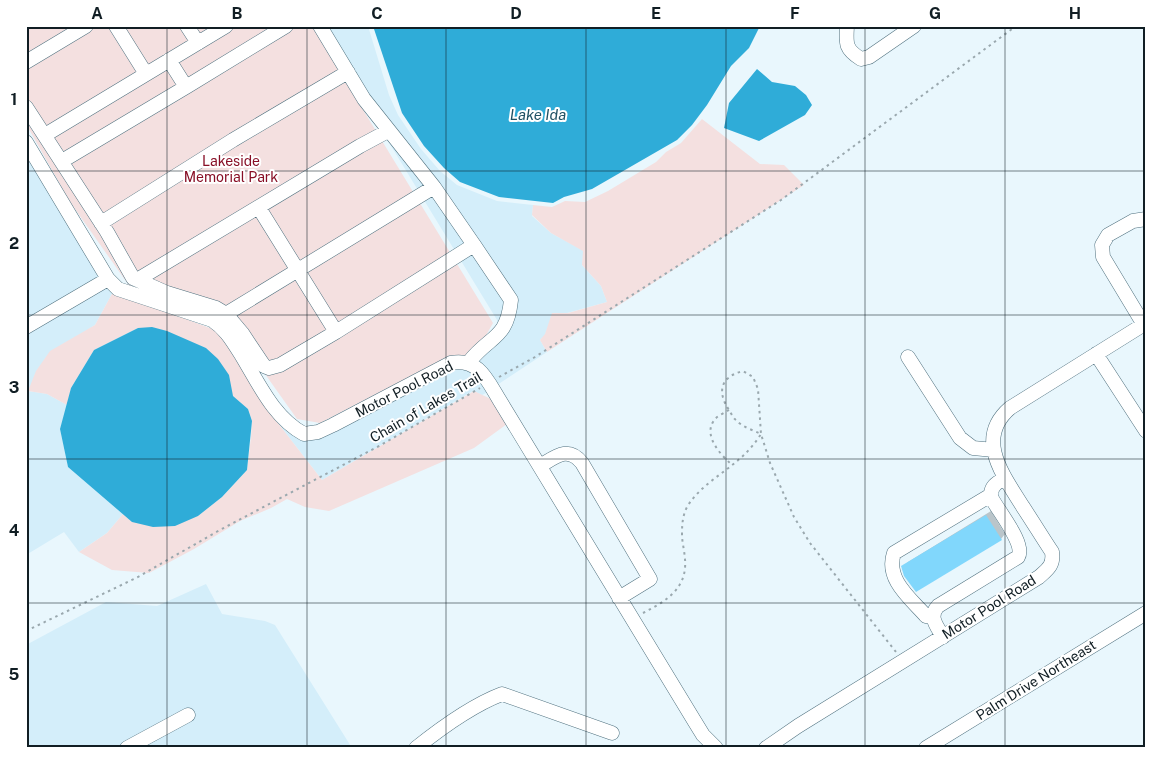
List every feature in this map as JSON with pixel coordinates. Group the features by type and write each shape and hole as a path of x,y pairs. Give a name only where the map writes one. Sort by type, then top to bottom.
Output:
{"street":[{"path":"26,62 86,26"},
{"path":"116,26 146,74"},
{"path":"186,26 198,44"},
{"path":"45,135 226,26"},
{"path":"62,161 286,26"},
{"path":"320,26 364,99 434,187 511,300 510,317 500,335 478,351 469,362"},
{"path":"847,26 846,43 853,54 861,59 869,57 914,26"},
{"path":"169,60 186,87"},
{"path":"101,223 233,140 348,72"},
{"path":"26,106 101,223 133,278 167,293 216,308 226,314 242,333 264,366 269,368 280,365 336,332 474,245"},
{"path":"137,280 388,131"},
{"name":"Motor Pool Road","path":"26,142 108,278 118,289 212,320 220,325 231,338 280,416 304,434 318,432 333,425 450,363 459,361 469,362 476,367 488,382 540,466 703,735 716,748"},
{"path":"226,314 434,187"},
{"path":"259,208 336,332"},
{"path":"1145,324 1102,257 1102,245 1108,235 1133,221 1146,219"},
{"path":"26,326 108,278"},
{"name":"Motor Pool Road","path":"766,748 798,726 1039,577 1048,568 1053,560 1052,552 1005,478 996,460 992,439 996,424 1002,414 1010,408 1145,324"},
{"path":"1096,354 1146,431"},
{"path":"908,357 960,438 973,448 994,450"},
{"path":"540,466 560,454 566,453 578,457 582,463 650,579 619,598"},
{"path":"943,637 933,616 933,611 1020,554 1019,544 991,495 992,487 1005,478"},
{"path":"933,616 926,616 895,580 891,569 894,553 991,495"},
{"path":"918,608 932,600 946,601"},
{"name":"Palm Drive Northeast","path":"926,748 1146,613"},
{"path":"416,748 462,716 502,694 612,733"},
{"path":"127,748 188,715"}],"path":[{"name":"Chain of Lakes Trail","path":"26,631 138,577 218,531 379,446 543,352 781,200 1016,26"},
{"path":"760,434 736,420 724,402 723,385 727,378 734,373 742,371 753,378 758,389 760,434 770,463 794,517 810,543 903,662"},
{"path":"729,410 718,416 710,428 715,446 732,465"},
{"path":"633,620 662,602 679,587 686,566 682,528 683,516 696,495 744,455 760,434"}],"shaded area":[{"path":"318,26 368,26 389,95 398,115 421,149 440,171 457,185 497,201 533,205 532,216 551,233 584,251 582,265 601,286 607,302 567,313 553,313 545,335 540,340 547,352 497,385 475,359 497,324 497,320"},
{"path":"26,153 100,277 26,321"},
{"path":"106,285 113,292 95,325 80,335 28,391 47,394 67,405 60,429 68,467 123,514 107,533 79,552 64,532 26,555 26,332"},
{"path":"221,334 275,419 301,439 452,368 472,371 488,392 482,395 473,391 322,480 264,405"},
{"path":"206,584 222,614 265,621 275,625 352,748 26,748 26,645 106,602 157,606"}],"green space":[{"name":"Lakeside Memorial Park","path":"26,26 312,26 493,323 475,355 417,373 320,423 297,419 223,315 130,287 70,202 26,124"},
{"path":"702,119 760,164 784,165 804,185 547,352 540,340 545,334 552,313 568,313 607,302 601,286 582,265 583,251 551,233 532,215 533,205 552,207 565,201 585,202 608,191 656,162 666,152 681,143"},
{"path":"113,292 218,331 264,405 322,480 474,391 493,400 507,424 474,448 329,511 305,507 287,499 240,521 149,573 112,570 79,552 107,533 123,514 132,522 198,516 222,497 247,470 252,421 248,409 233,396 206,348 138,328 94,350 71,388 67,405 47,394 28,391 36,371 50,351 95,325"}],"water":[{"name":"Lake Ida","path":"373,26 760,26 749,48 731,66 707,105 692,125 677,140 592,189 564,197 553,203 499,197 460,182 444,168 424,146 402,113"},
{"path":"757,69 772,82 795,86 806,95 812,105 805,115 759,141 724,128 729,103"},
{"path":"152,327 167,331 206,348 218,359 229,375 233,396 248,409 252,421 247,470 222,497 198,516 175,526 153,527 132,522 68,467 60,429 71,388 94,350 138,328"}],"building":[{"path":"986,515 1002,540 916,592 904,576 901,566"}]}
